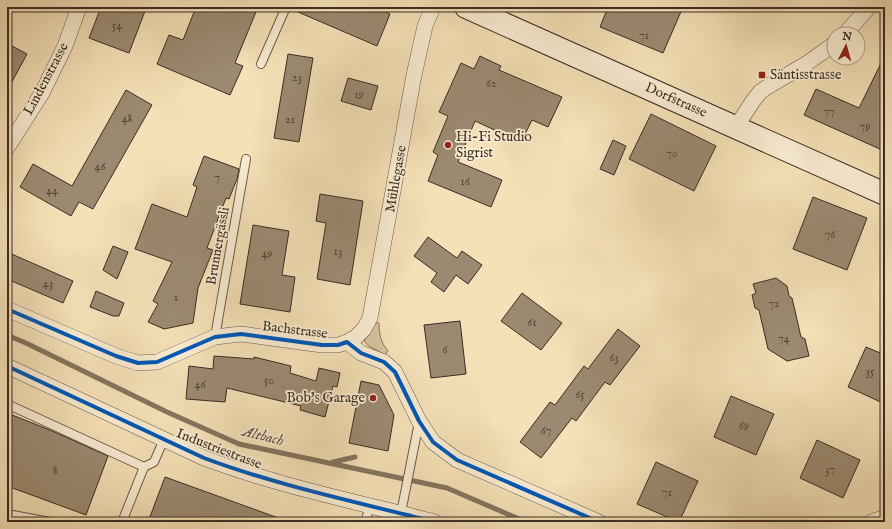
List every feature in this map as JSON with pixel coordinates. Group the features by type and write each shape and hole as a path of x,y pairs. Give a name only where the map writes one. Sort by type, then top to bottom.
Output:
{"main road":[{"name":"Dorfstrasse","path":"466,7 885,194"}],"street":[{"name":"Lindenstrasse","path":"7,148 42,93 65,46 79,7"},
{"name":"Mühlegasse","path":"347,342 356,337 364,329 370,318 414,75 425,26 433,7"},
{"path":"853,26 869,7"},
{"path":"736,127 760,92 806,64 826,50"},
{"name":"Bachstrasse","path":"7,309 116,356 138,362 157,362 215,337 241,334 322,345 338,345 347,342 362,353 384,362 395,372 419,421 433,442 457,460 599,522"},
{"name":"Industriestrasse","path":"7,366 204,458 233,469 268,480 435,522"},
{"path":"871,522 885,517"}],"lane":[{"path":"261,64 286,7"},
{"name":"Brunnergässli","path":"215,337 246,159"},
{"path":"7,404 144,467"},
{"path":"400,513 406,490 419,421"},
{"path":"122,522 144,467 154,462 164,439"},
{"path":"365,522 370,506"},
{"path":"7,514 50,522"}],"shaded area":[{"path":"375,323 379,323 381,338 388,351 385,355 365,343 369,330"}],"building":[{"path":"101,7 133,7 145,11 129,53 89,38"},
{"path":"196,7 258,7 235,63 243,66 230,95 157,64 169,35 183,40"},
{"path":"291,7 375,7 390,14 377,46 291,9"},
{"path":"608,7 683,7 663,53 600,27"},
{"path":"12,46 27,54 7,91 7,55"},
{"path":"288,54 313,58 299,142 274,138"},
{"path":"885,55 885,142 882,150 804,115 816,89 859,108"},
{"path":"480,56 501,66 499,70 562,97 548,127 532,120 521,142 475,121 458,162 502,180 491,207 428,181 438,155 433,152 448,116 439,112 461,63 474,69"},
{"path":"348,78 378,86 371,110 341,101"},
{"path":"126,90 152,105 93,209 79,202 71,216 20,187 33,164 72,186"},
{"path":"651,114 716,146 694,191 629,159"},
{"path":"613,140 626,146 614,175 600,169"},
{"path":"204,156 239,169 237,179 229,199 226,198 207,248 213,250 198,288 193,323 164,329 148,322 158,304 153,301 172,262 135,249 152,204 187,217 197,187 193,185"},
{"path":"320,194 363,201 350,285 317,279 326,223 316,221"},
{"path":"813,197 867,218 847,270 793,249"},
{"path":"253,225 289,231 282,275 295,277 290,312 240,304"},
{"path":"428,237 457,258 462,251 482,265 468,284 456,275 444,292 431,282 437,273 414,256"},
{"path":"113,246 128,252 117,279 103,270"},
{"path":"7,252 73,281 63,303 7,279"},
{"path":"776,278 787,286 789,296 792,298 801,337 805,339 809,356 787,361 768,349 759,310 755,308 752,295 756,293 753,284"},
{"path":"96,291 124,303 119,316 113,316 90,307"},
{"path":"522,293 562,323 541,350 501,321"},
{"path":"460,321 466,374 431,378 424,325"},
{"path":"618,329 640,346 610,385 605,382 576,421 572,418 541,458 520,442 550,402 555,405 584,366 588,369"},
{"path":"866,347 885,355 885,404 848,387"},
{"path":"214,356 254,359 254,357 291,366 290,373 316,381 319,368 340,373 337,387 333,386 325,417 300,410 301,406 227,388 225,402 186,399 189,366 213,369"},
{"path":"361,381 379,385 394,415 388,451 349,443"},
{"path":"731,396 774,414 756,455 714,437"},
{"path":"7,413 50,430 108,456 86,515 7,486"},
{"path":"817,440 860,460 843,498 800,478"},
{"path":"656,462 698,481 679,522 637,504"},
{"path":"165,477 284,520 284,522 148,522"}],"waterway":[{"name":"Altbach","path":"7,335 167,412 239,444 447,488 526,522"},
{"path":"333,462 355,457"}],"cycle path":[{"path":"7,309 116,356 138,363 157,362 215,337 241,334 322,345 338,345 347,342 361,353 384,362 395,372 419,421 433,442 457,460 599,522"},
{"path":"7,366 204,458 289,485 435,522"}],"place":[{"name":"Säntisstrasse","path":"762,75"},
{"name":"Hi-Fi Studio Sigrist","path":"448,145"},
{"name":"Bob's Garage","path":"373,398"}]}
